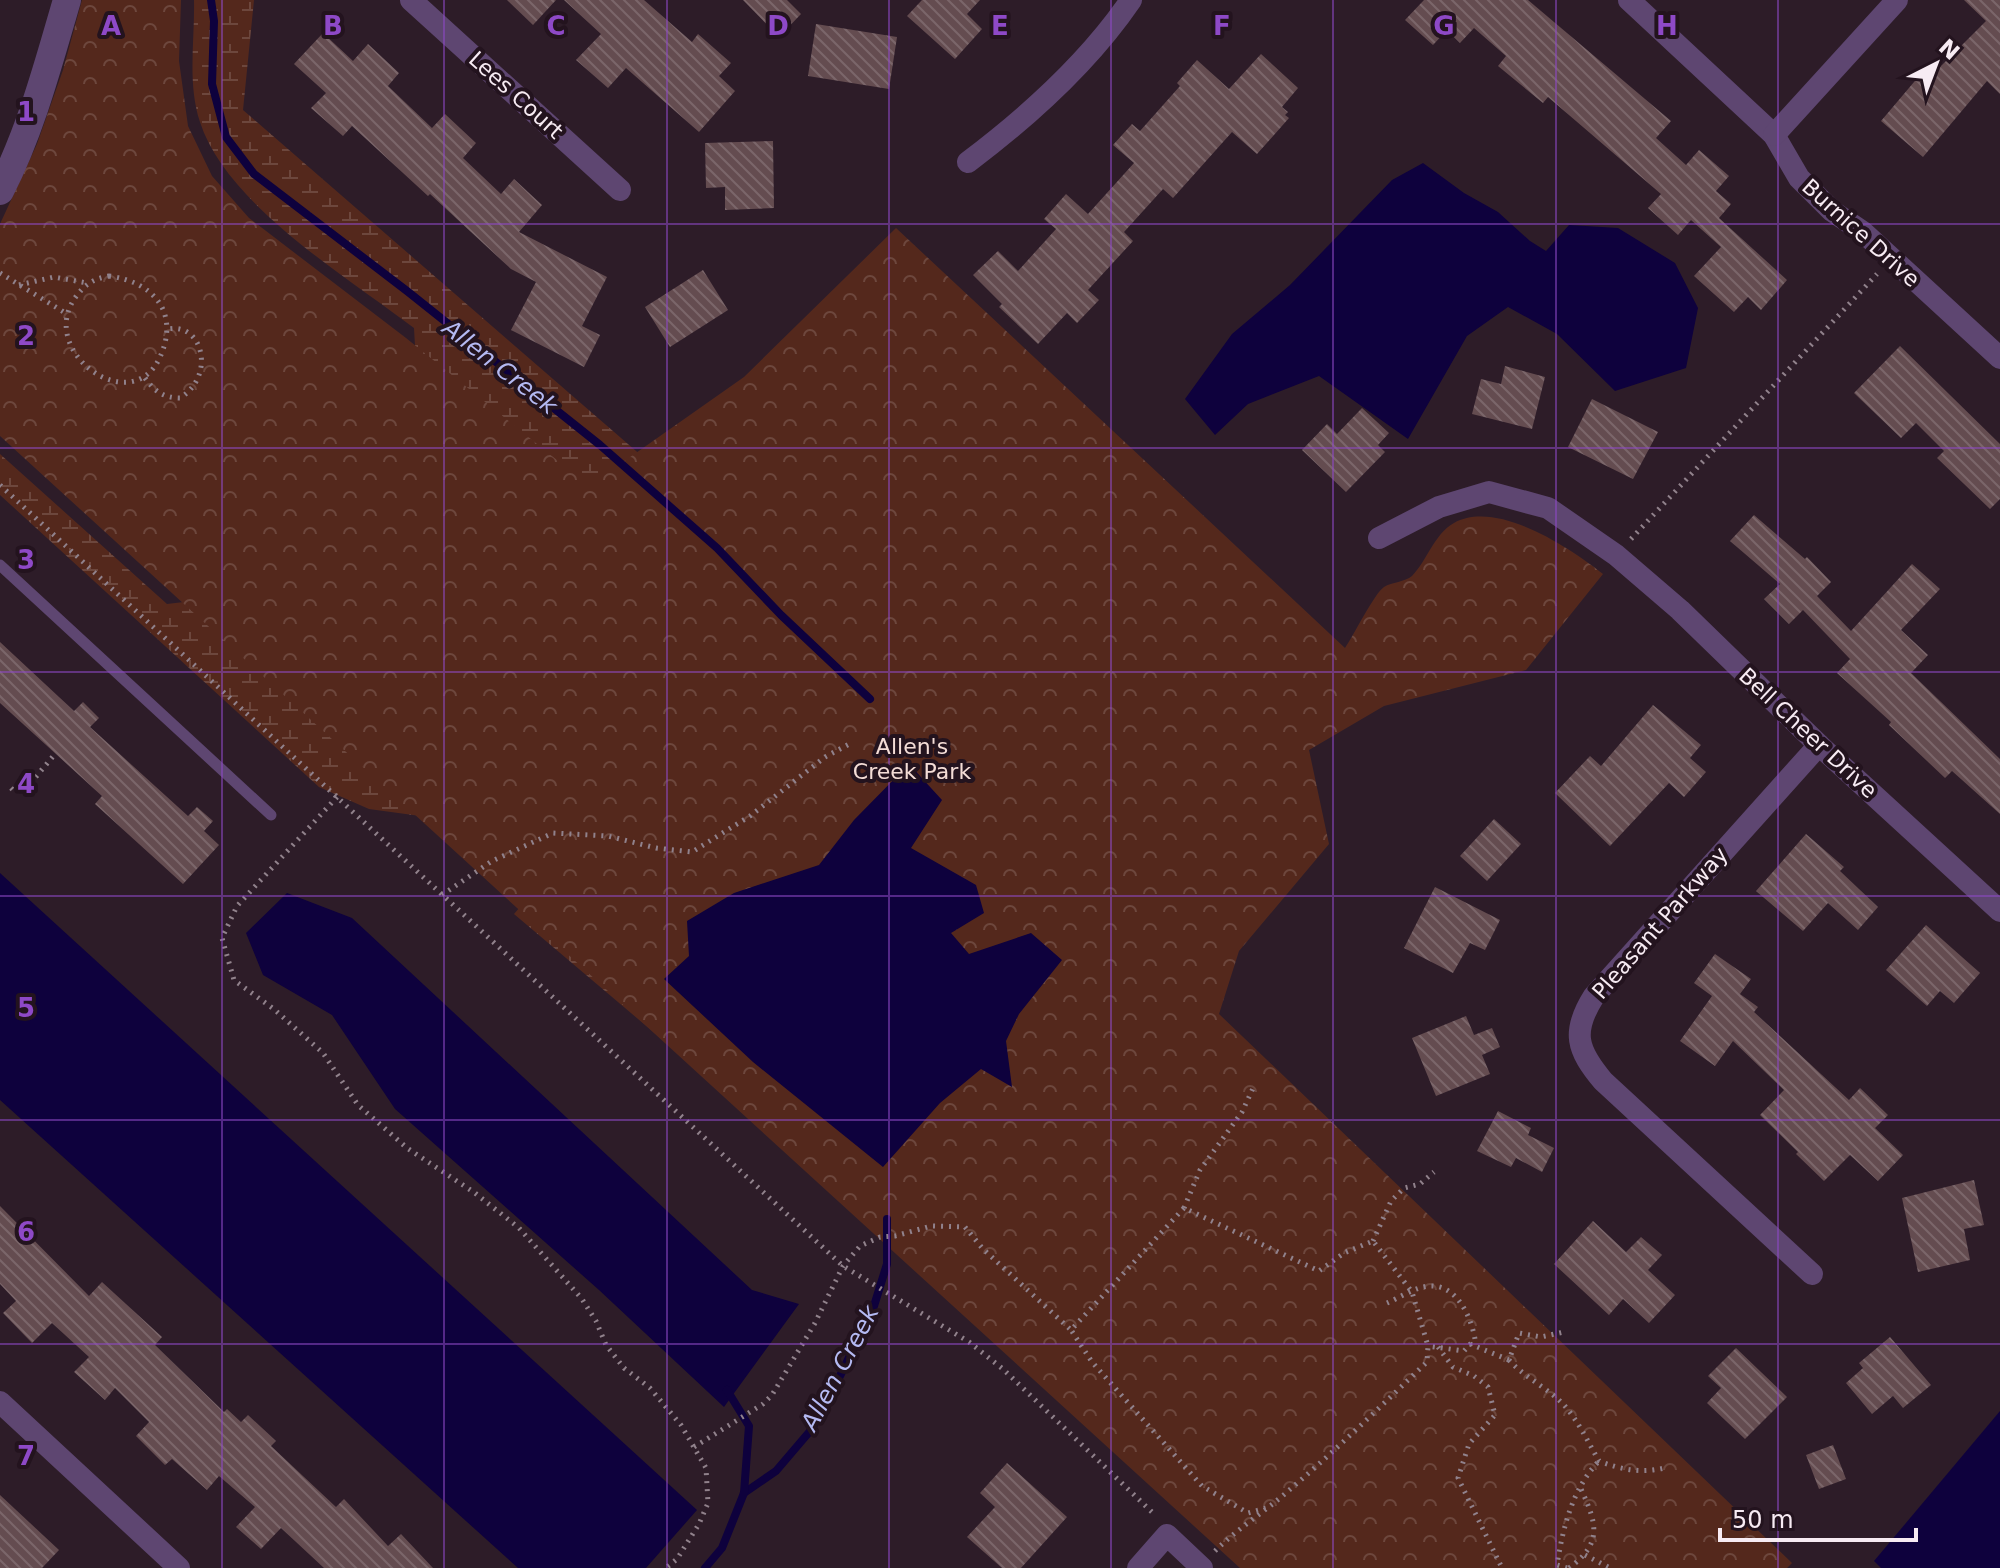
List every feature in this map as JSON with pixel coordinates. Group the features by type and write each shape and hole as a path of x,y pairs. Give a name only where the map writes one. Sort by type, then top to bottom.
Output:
{"street":[{"path":"0,191 39,97 67,0"},
{"name":"Lees Court","path":"411,0 620,190"},
{"path":"968,162 999,139 1076,68 1115,24 1131,0"},
{"name":"Burnice Drive","path":"1629,0 1774,135 1799,178 1832,211 1863,232 2000,358"},
{"path":"1774,135 1897,0"},
{"name":"Bell Cheer Drive","path":"1379,538 1439,507 1489,492 1548,508 1616,555 1680,610 1819,745 2000,911"},
{"name":"Pleasant Parkway","path":"1812,1274 1603,1081 1588,1063 1578,1040 1583,1014 1594,996 1819,745"},
{"path":"0,1402 179,1568"},
{"path":"1138,1568 1167,1535 1201,1567"}],"lane":[{"path":"0,565 271,815"}],"path":[{"path":"1616,555 1892,258"},
{"path":"0,273 67,314"},
{"path":"18,285 54,277 87,283 109,276 122,277 144,287 161,304 168,329 161,355 145,378 113,381 101,378 75,354 69,341 67,314 87,283"},
{"path":"145,378 156,391 171,398 180,398 197,382 202,372 201,351 189,336 175,328 168,329"},
{"path":"0,485 843,1266 969,1342 1003,1369 1161,1518 1167,1535"},
{"path":"442,895 492,861 553,833 608,836 656,848 692,852 750,816 825,757 853,742"},
{"path":"11,788 15,792 29,785 55,754"},
{"path":"337,797 237,906 222,938 234,980 275,1010 323,1053 358,1105 369,1115 407,1148 475,1193 519,1228 582,1299 606,1345 624,1368 650,1388 681,1425 706,1468 708,1503 677,1559 666,1568"},
{"path":"1071,1330 1184,1208 1200,1170 1242,1112 1255,1084"},
{"path":"1184,1208 1319,1271 1344,1253 1373,1241 1391,1201 1404,1188 1420,1184 1434,1172"},
{"path":"694,1447 763,1404 772,1395 815,1323 843,1266 860,1246 880,1237 931,1226 965,1227 983,1249 1071,1330 1092,1362 1202,1486 1248,1513 1270,1507"},
{"path":"1201,1567 1228,1537 1270,1507 1318,1466 1427,1362 1428,1346 1412,1292 1373,1241"},
{"path":"1387,1303 1427,1286 1444,1288 1458,1299 1472,1322 1475,1339 1464,1351 1428,1346"},
{"path":"1509,1360 1519,1333 1541,1337 1564,1332"},
{"path":"1470,1344 1509,1360 1523,1376 1562,1403 1578,1423 1599,1461 1636,1471 1668,1467"},
{"path":"1438,1347 1453,1367 1474,1376 1488,1387 1495,1415 1469,1444 1458,1478 1502,1568"},
{"path":"1582,1558 1568,1568 1557,1565 1569,1510 1584,1477 1599,1461"},
{"path":"1578,1568 1596,1528 1580,1488"},
{"path":"1582,1558 1610,1568"}],"green space":[{"name":"Allen's Creek Park","path":"82,0 181,0 179,61 188,126 212,176 249,218 406,338 589,486 744,377 896,228 1345,648 1380,591 1387,585 1412,576 1447,528 1471,517 1491,517 1532,530 1553,540 1603,574 1526,670 1384,706 1309,750 1329,844 1239,951 1219,1014 1792,1563 1787,1568 1240,1568 0,436 0,224 37,144 63,70"},
{"path":"194,0 254,0 243,110 696,503 872,1217 514,914 534,891 479,824 369,809 319,787 0,495 0,454 167,604 184,602 415,346 414,328 324,262 261,210 235,182 214,152 200,122 194,92"}],"shaded area":[{"path":"1423,163 1464,193 1498,212 1546,251 1569,225 1618,228 1675,263 1698,308 1686,368 1615,391 1557,334 1508,307 1467,336 1408,439 1319,376 1248,404 1215,435 1185,399 1232,334 1290,285 1392,180"},
{"path":"909,764 942,800 911,848 976,885 984,913 951,933 969,954 1031,933 1062,960 1019,1014 1006,1041 1012,1087 981,1069 940,1103 883,1167 753,1062 664,979 689,956 687,921 734,893 819,865 854,820"},
{"path":"0,873 697,1510 646,1568 518,1568 0,1100"},
{"path":"287,893 352,918 752,1290 799,1304 724,1407 599,1290 395,1109 332,1015 263,975 246,933"},
{"path":"2000,1411 2000,1568 1881,1568 1874,1561"}],"building":[{"path":"507,0 556,0 533,25"},
{"path":"564,0 644,0 692,42 698,34 731,63 719,76 735,91 699,132 626,68 608,88 576,60 601,34"},
{"path":"743,0 787,0 801,14 779,37"},
{"path":"922,0 980,0 967,14 982,29 955,59 907,16"},
{"path":"1424,0 1528,0 1671,121 1656,138 1686,165 1699,150 1729,176 1716,191 1731,204 1719,218 1787,280 1761,310 1748,297 1734,312 1694,276 1721,247 1691,220 1678,235 1648,208 1661,194 1548,97 1543,103 1498,66 1506,56 1474,28 1460,43 1447,30 1433,45 1405,20"},
{"path":"1964,0 2000,0 2000,94 1987,81 1923,157 1881,121 1925,69 1932,75 1986,21"},
{"path":"816,24 897,37 889,89 808,76"},
{"path":"323,33 353,61 368,44 399,73 388,86 432,128 445,114 476,143 463,158 501,194 514,179 542,205 519,232 607,277 582,326 600,335 584,367 511,330 536,282 511,269 352,126 343,136 311,108 326,93 294,64"},
{"path":"1261,54 1298,88 1282,107 1289,118 1257,154 1232,132 1173,198 1163,189 1124,232 1133,241 1088,290 1099,300 1077,323 1067,313 1038,344 999,307 1002,304 973,275 998,251 1018,271 1056,229 1044,219 1066,194 1088,214 1134,163 1113,145 1132,124 1140,131 1180,86 1177,83 1197,60 1229,89"},
{"path":"773,141 774,208 725,210 725,187 706,188 705,143"},
{"path":"703,270 728,310 670,347 645,307"},
{"path":"1900,346 2000,444 2000,499 1990,509 1937,458 1944,451 1916,423 1901,438 1854,393"},
{"path":"1505,366 1545,377 1532,429 1472,414 1481,379 1501,384"},
{"path":"1592,399 1658,432 1633,479 1568,447"},
{"path":"1362,408 1389,433 1378,445 1385,452 1346,492 1302,450 1327,424 1337,434"},
{"path":"1754,515 1805,559 1807,557 1831,582 1817,596 1851,631 1912,564 1940,589 1901,630 1928,655 1911,673 2000,759 2000,814 1952,771 1945,778 1889,725 1891,722 1837,673 1850,659 1803,610 1789,624 1764,599 1780,584 1730,541"},
{"path":"0,642 74,711 83,702 99,718 90,727 188,816 197,807 213,821 204,831 219,845 183,884 95,804 102,796 0,703"},
{"path":"1653,705 1701,745 1690,758 1706,772 1684,797 1669,783 1610,846 1555,793 1590,756 1601,766"},
{"path":"1494,819 1521,844 1487,881 1460,856"},
{"path":"1806,834 1844,867 1840,871 1878,907 1858,930 1828,903 1803,931 1756,891"},
{"path":"1435,887 1500,920 1485,950 1470,943 1453,973 1404,948"},
{"path":"1926,925 1980,973 1954,1003 1940,991 1927,1006 1886,970"},
{"path":"1715,954 1751,979 1740,994 1758,1007 1754,1012 1849,1100 1860,1088 1888,1115 1875,1128 1903,1155 1878,1181 1850,1155 1824,1181 1760,1115 1784,1090 1733,1041 1715,1066 1680,1041 1712,996 1694,983"},
{"path":"1466,1016 1474,1035 1492,1028 1500,1047 1482,1055 1490,1074 1436,1096 1412,1038"},
{"path":"1498,1111 1531,1128 1528,1135 1554,1148 1542,1172 1516,1158 1511,1167 1477,1151"},
{"path":"1974,1180 1984,1225 1964,1229 1970,1260 1918,1272 1902,1198"},
{"path":"0,1206 89,1296 102,1282 162,1337 155,1345 224,1412 227,1409 241,1422 248,1415 276,1441 271,1446 336,1507 344,1499 388,1546 401,1534 433,1568 324,1568 281,1528 261,1549 236,1527 255,1507 219,1476 207,1490 172,1459 165,1465 136,1436 149,1422 115,1388 105,1400 74,1372 89,1357 52,1323 32,1343 3,1313 16,1301 0,1284"},
{"path":"1593,1221 1626,1252 1641,1237 1662,1255 1648,1270 1675,1295 1649,1323 1623,1299 1609,1315 1554,1264"},
{"path":"1890,1337 1931,1385 1903,1408 1893,1396 1872,1414 1846,1383 1863,1368 1859,1363"},
{"path":"1736,1348 1787,1397 1745,1439 1707,1403 1721,1388 1708,1376"},
{"path":"1833,1445 1846,1479 1819,1489 1806,1455"},
{"path":"1007,1463 1067,1517 1021,1568 1002,1568 967,1537 995,1507 980,1493"},
{"path":"0,1495 59,1550 42,1568 0,1568"}],"waterway":[{"name":"Allen Creek","path":"211,0 214,21 212,84 226,137 254,174 600,445 717,548 781,615 870,699"},
{"name":"Allen Creek","path":"744,1493 776,1471 811,1430 841,1374 874,1306 887,1264 887,1219"},
{"name":"Allen Creek","path":"705,1568 722,1548 744,1493 749,1426 727,1390"}]}
